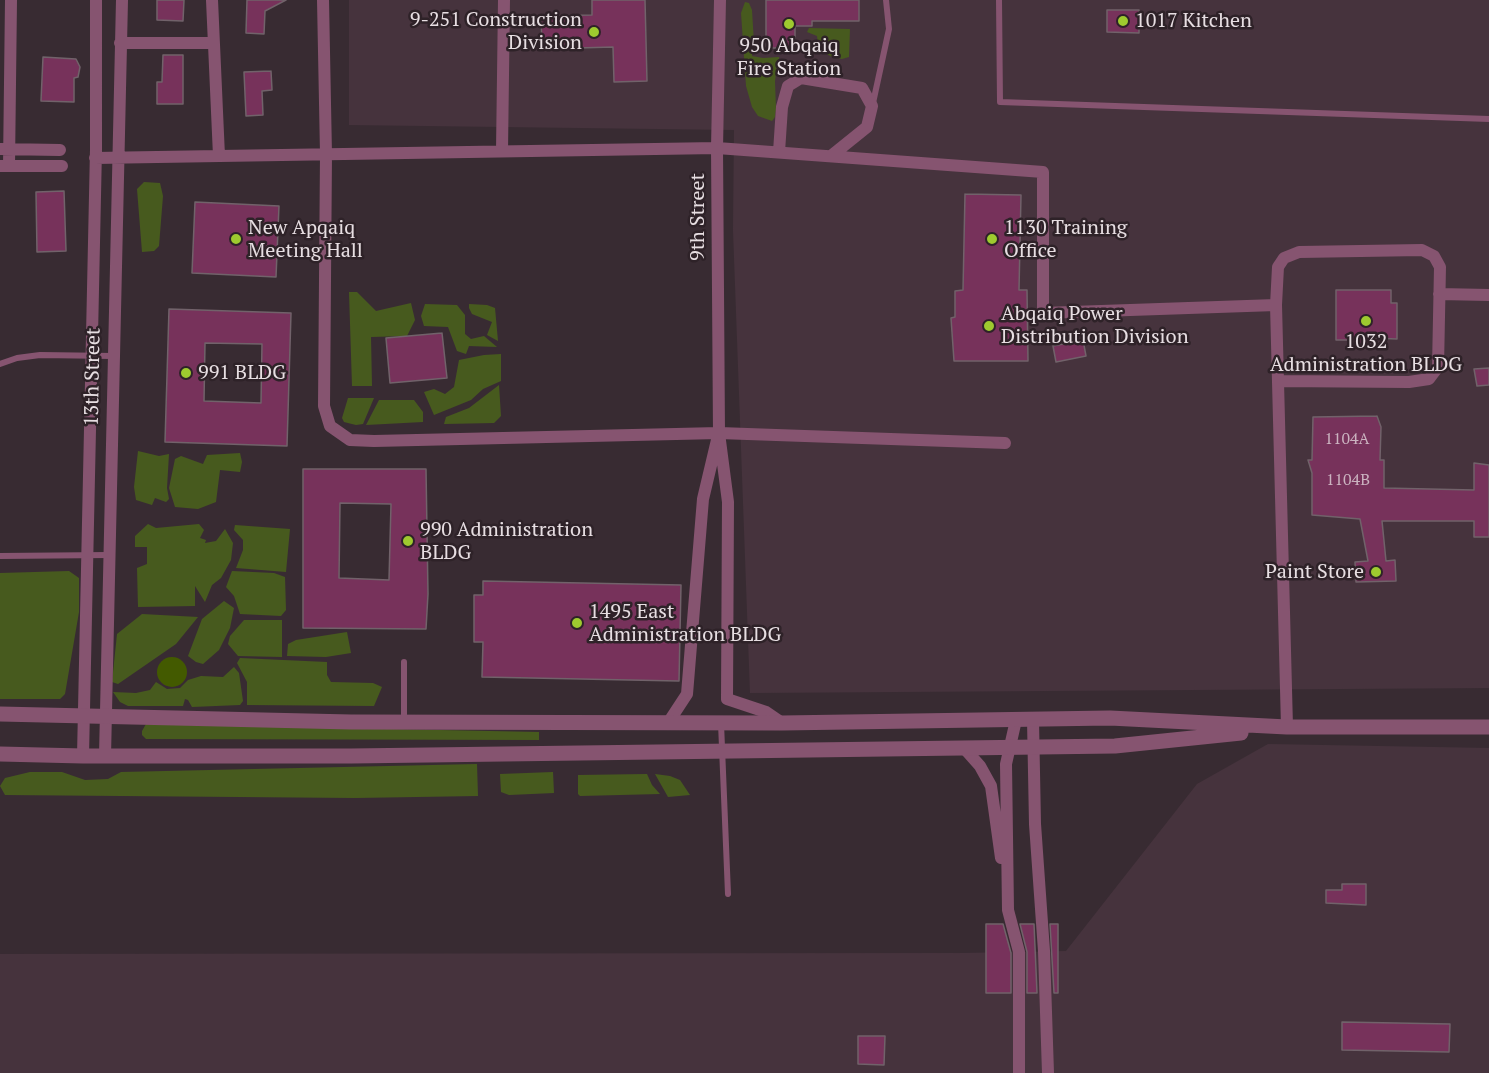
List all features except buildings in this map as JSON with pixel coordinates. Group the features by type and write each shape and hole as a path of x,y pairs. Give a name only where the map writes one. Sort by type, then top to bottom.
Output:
{"street":[{"path":"11,0 4,166 62,166"},
{"name":"13th Street","path":"83,756 96,0"},
{"name":"13th Street","path":"105,756 122,0"},
{"path":"212,0 219,156"},
{"path":"323,0 326,154 324,406 330,426 350,440 719,433 1005,443"},
{"path":"502,151 504,0"},
{"name":"9th Street","path":"719,433 717,148 720,0"},
{"path":"120,43 213,43"},
{"path":"779,153 782,107 789,86 801,78 862,88 872,106 867,127 831,156"},
{"path":"95,158 717,148 1043,172 1043,313 1276,305"},
{"path":"4,149 60,150"},
{"path":"1278,381 1409,382 1429,379 1438,367 1440,267 1434,256 1422,250 1299,252 1284,258 1278,267 1276,305 1287,728"},
{"path":"1439,294 1489,295"},
{"path":"668,723 687,694 703,500 719,433"},
{"path":"719,433 728,502 727,699 766,712 782,723"},
{"path":"0,714 351,722 782,723 1110,718 1287,728 1489,727"},
{"path":"1008,910 1006,764 1016,720"},
{"path":"1033,720 1035,824 1044,951 1048,1073"},
{"path":"0,754 351,756 1115,746 1287,728"},
{"path":"964,748 980,766 991,786 1008,910 1019,952 1019,1073"}],"lane":[{"path":"872,106 889,29 886,0"},
{"path":"999,0 1000,102 1489,119"},
{"path":"0,364 40,355 113,356"},
{"path":"0,556 109,555"},
{"path":"404,662 404,721"},
{"path":"721,723 728,894"}],"shaded area":[{"path":"349,0 1489,0 1489,688 750,693 733,230 734,130 349,125"},
{"path":"745,2 749,3 752,10 754,43 752,56 779,57 780,69 775,81 776,109 772,121 758,116 752,107 746,86 741,13"},
{"path":"809,28 850,29 849,57 842,59 823,52 818,46 817,36 807,32"},
{"path":"144,182 160,183 163,196 159,246 154,251 142,252 137,189"},
{"path":"349,292 357,292 376,311 411,303 415,320 407,336 371,337 372,386 352,386"},
{"path":"425,304 457,305 465,315 465,334 471,339 484,336 497,347 469,346 466,354 457,351 448,327 424,326 421,316"},
{"path":"469,304 495,308 498,341 487,335 492,322 472,314"},
{"path":"501,354 501,381 483,389 471,400 434,415 424,392 434,389 445,394 454,387 459,360"},
{"path":"499,385 501,416 494,423 444,424 446,417 469,408"},
{"path":"348,398 374,398 363,424 344,422 342,418"},
{"path":"379,400 414,400 423,412 423,422 366,425"},
{"path":"138,451 159,456 169,454 167,488 169,499 166,502 155,498 152,505 136,500 134,487"},
{"path":"240,453 242,462 240,472 220,470 216,502 198,509 175,507 169,488 175,459 181,456 203,464 207,455"},
{"path":"148,524 156,528 199,524 204,530 200,538 206,540 205,543 216,541 225,529 233,543 231,560 221,578 212,585 205,602 195,586 195,606 138,607 137,568 147,564 147,547 135,547 135,536"},
{"path":"235,525 290,529 286,572 236,568 243,550 243,540 234,530"},
{"path":"69,571 79,578 79,612 65,694 60,699 0,699 0,573"},
{"path":"232,571 274,573 285,577 286,610 281,616 240,614 234,596 226,587"},
{"path":"224,601 234,608 230,628 219,650 203,664 196,662 188,656 202,619"},
{"path":"142,614 198,617 176,644 118,684 112,682 117,634"},
{"path":"244,620 282,620 282,657 238,656 228,644 230,636"},
{"path":"347,632 351,653 326,657 287,656 288,644 296,640"},
{"path":"172,657 183,661 187,672 183,683 172,687 161,683 157,672 161,661"},
{"path":"240,658 327,662 327,675 331,682 373,683 382,687 374,706 247,705 247,682 237,663"},
{"path":"234,667 239,673 243,701 240,705 192,707 185,699 183,706 128,706 120,702 113,692 136,693 150,690 156,682 167,689 180,688 188,680 201,676 223,677"},
{"path":"146,724 539,732 539,740 146,739 142,731"},
{"path":"1268,744 1489,748 1489,1073 0,1073 0,954 1066,951 1197,784"},
{"path":"477,764 478,796 355,798 5,795 0,786 5,778 30,772 62,772 85,780 108,779 121,772"},
{"path":"553,772 554,793 509,795 501,792 500,774"},
{"path":"647,774 652,785 660,794 580,796 578,794 578,775"},
{"path":"655,774 680,780 690,795 668,797"}],"place":[{"name":"1017 Kitchen","path":"1123,21"},
{"name":"950 Abqaiq Fire Station","path":"789,24"},
{"name":"9-251 Construction Division","path":"594,32"},
{"name":"New Apqaiq Meeting Hall","path":"236,239"},
{"name":"1130 Training Office","path":"992,239"},
{"name":"1032 Administration BLDG","path":"1366,321"},
{"name":"Abqaiq Power Distribution Division","path":"989,326"},
{"name":"991 BLDG","path":"186,373"},
{"name":"990 Administration BLDG","path":"408,541"},
{"name":"Paint Store","path":"1376,572"},
{"name":"1495 East Administration BLDG","path":"577,623"}]}
